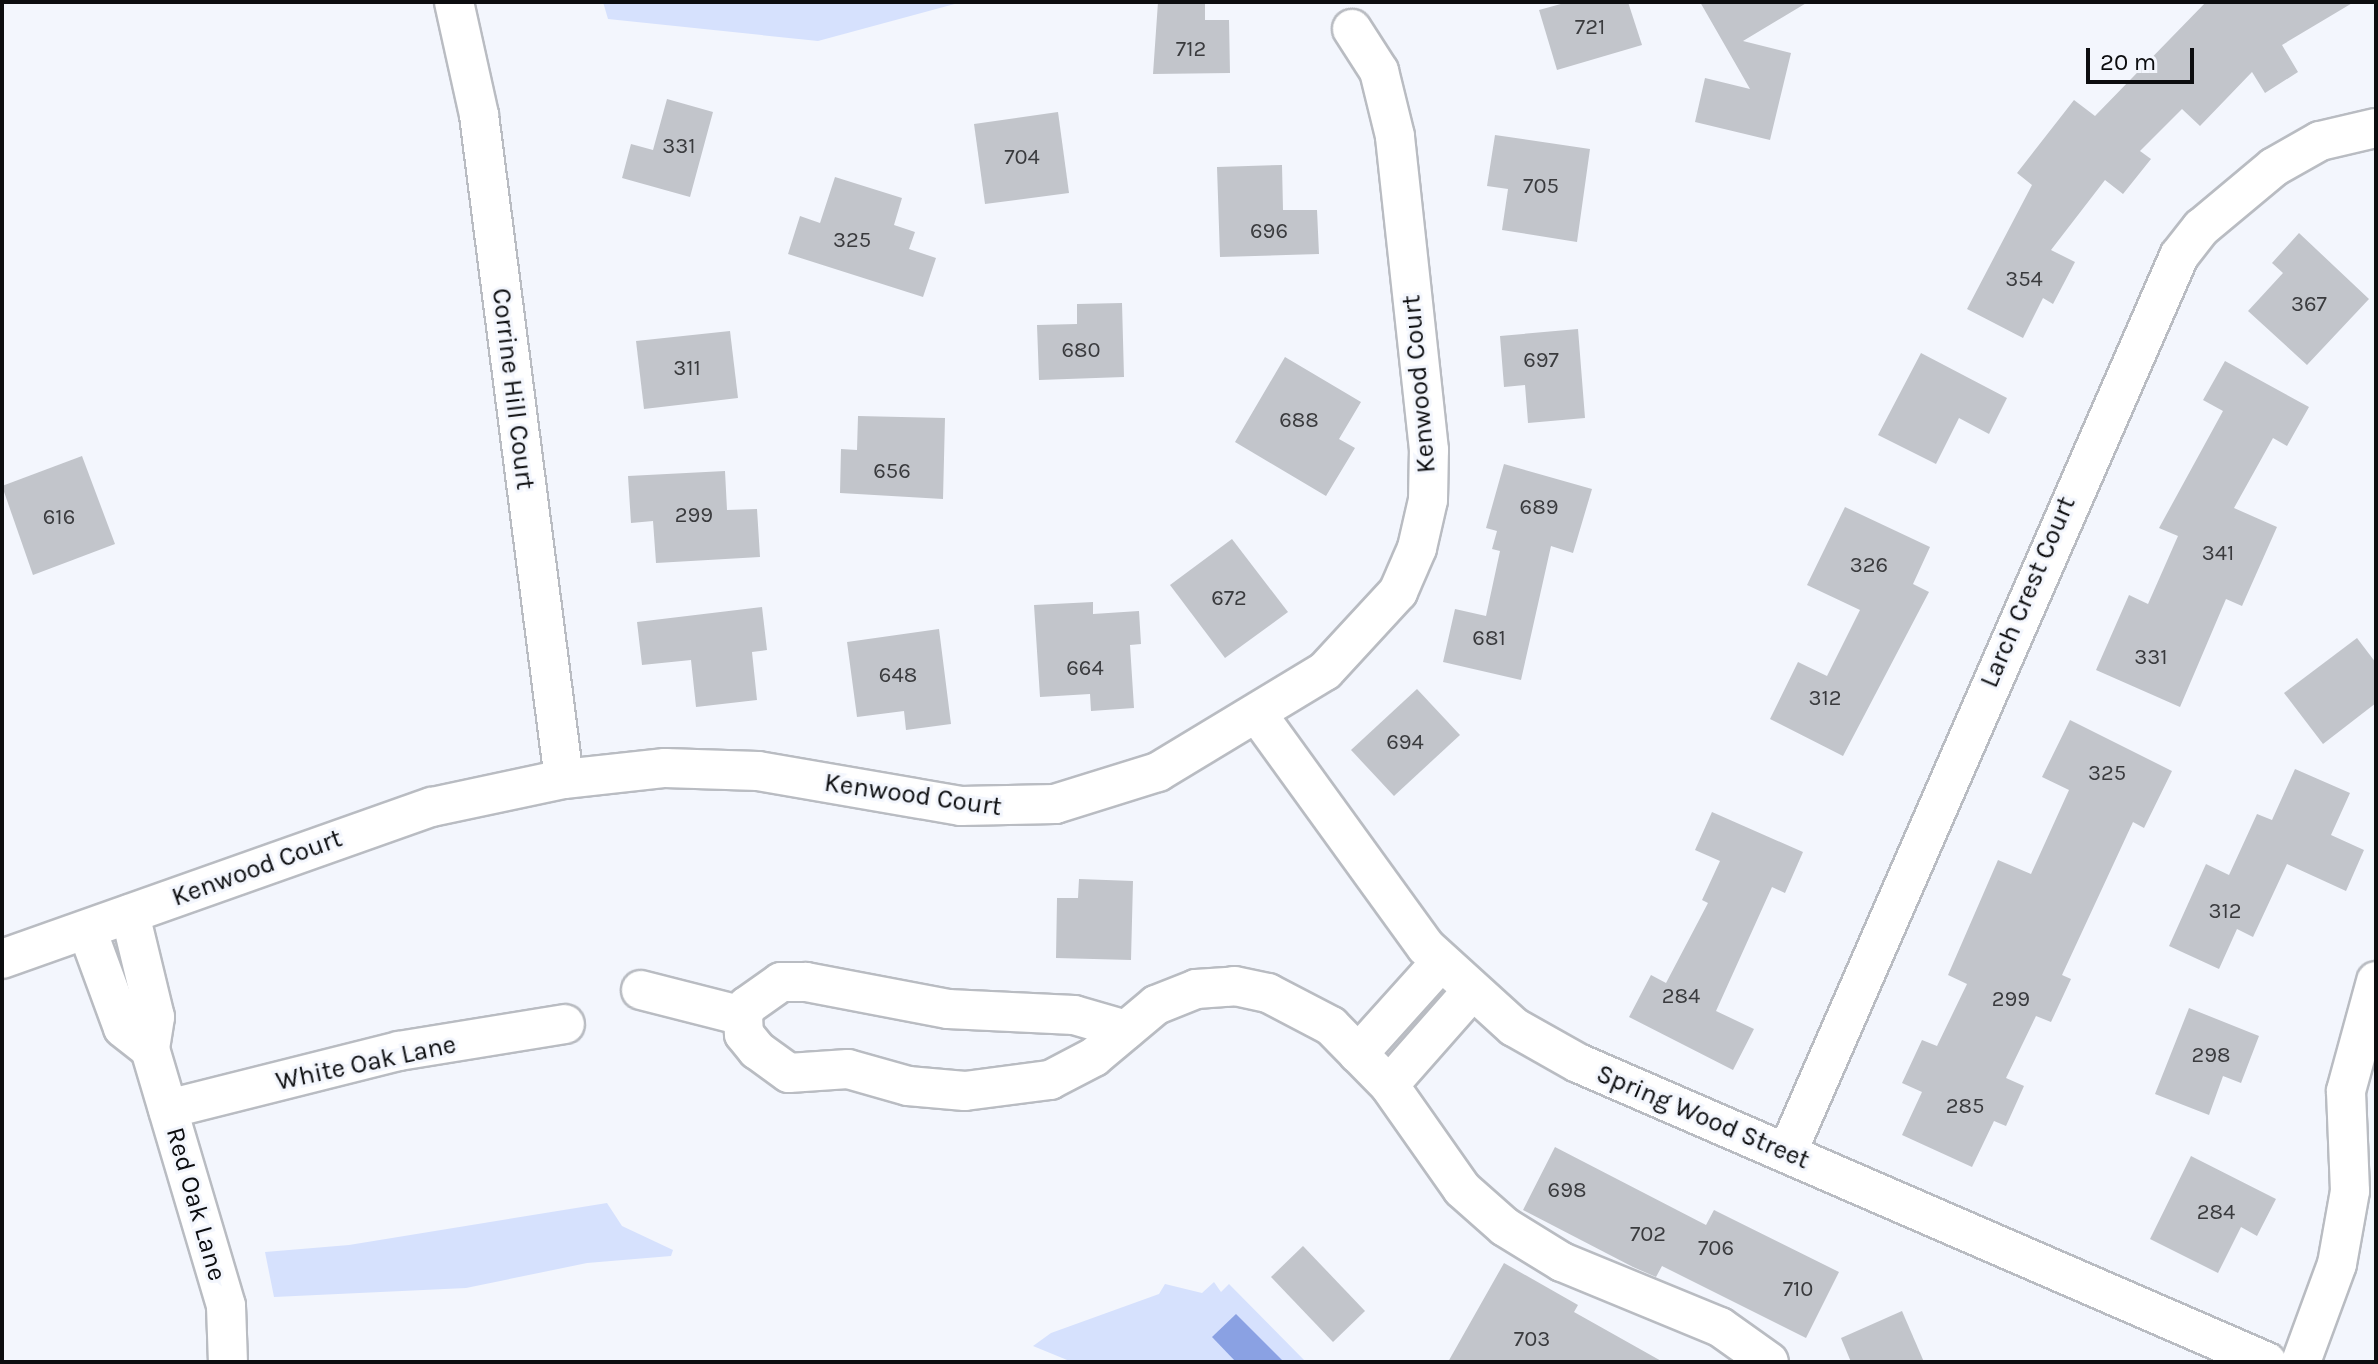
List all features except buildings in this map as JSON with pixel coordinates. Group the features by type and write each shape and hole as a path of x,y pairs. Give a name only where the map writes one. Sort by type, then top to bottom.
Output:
{"street":[{"name":"Corrine Hill Court","path":"454,2 479,115 564,779"},
{"name":"Kenwood Court","path":"2,959 432,807 564,779 665,768 758,771 1010,809 1116,790 1258,715 1325,671 1384,613 1417,548 1428,500 1429,450 1395,136 1379,71 1352,29"},
{"name":"Larch Crest Court","path":"1787,1153 2179,256 2201,228 2274,167 2320,141 2376,128"},
{"name":"Spring Wood Street","path":"1258,715 1440,963 1470,993 1578,1063 2267,1362"},
{"name":"Red Oak Lane","path":"130,914 155,1017 150,1049 226,1306 228,1362"},
{"path":"87,930 123,1028 150,1049"},
{"path":"1358,1054 1440,963"},
{"path":"2301,1362 2337,1264 2350,1191 2346,1091 2376,981"},
{"path":"1126,1030 1074,1015 948,1009 806,982 781,982 747,1006 743,1016 744,1034 757,1050 789,1073 848,1069 908,1086 965,1091 1050,1080 1094,1057 1156,1005 1196,989 1235,986 1299,1007 1358,1054 1389,1085 1462,1189 1505,1227 1562,1262 1720,1327 1769,1362"},
{"path":"641,990 743,1016"},
{"path":"1389,1085 1470,993"},
{"name":"White Oak Lane","path":"168,1109 399,1051 565,1024"}],"shaded area":[{"path":"603,2 962,2 818,41 608,19"},
{"path":"607,1203 622,1226 673,1250 671,1256 587,1263 466,1288 274,1297 265,1252 349,1245"},
{"path":"1214,1282 1221,1292 1229,1284 1305,1361 1072,1362 1033,1346 1051,1333 1159,1294 1165,1284 1202,1293"}],"water":[{"path":"1236,1314 1282,1360 1280,1362 1236,1362 1212,1337"}]}
